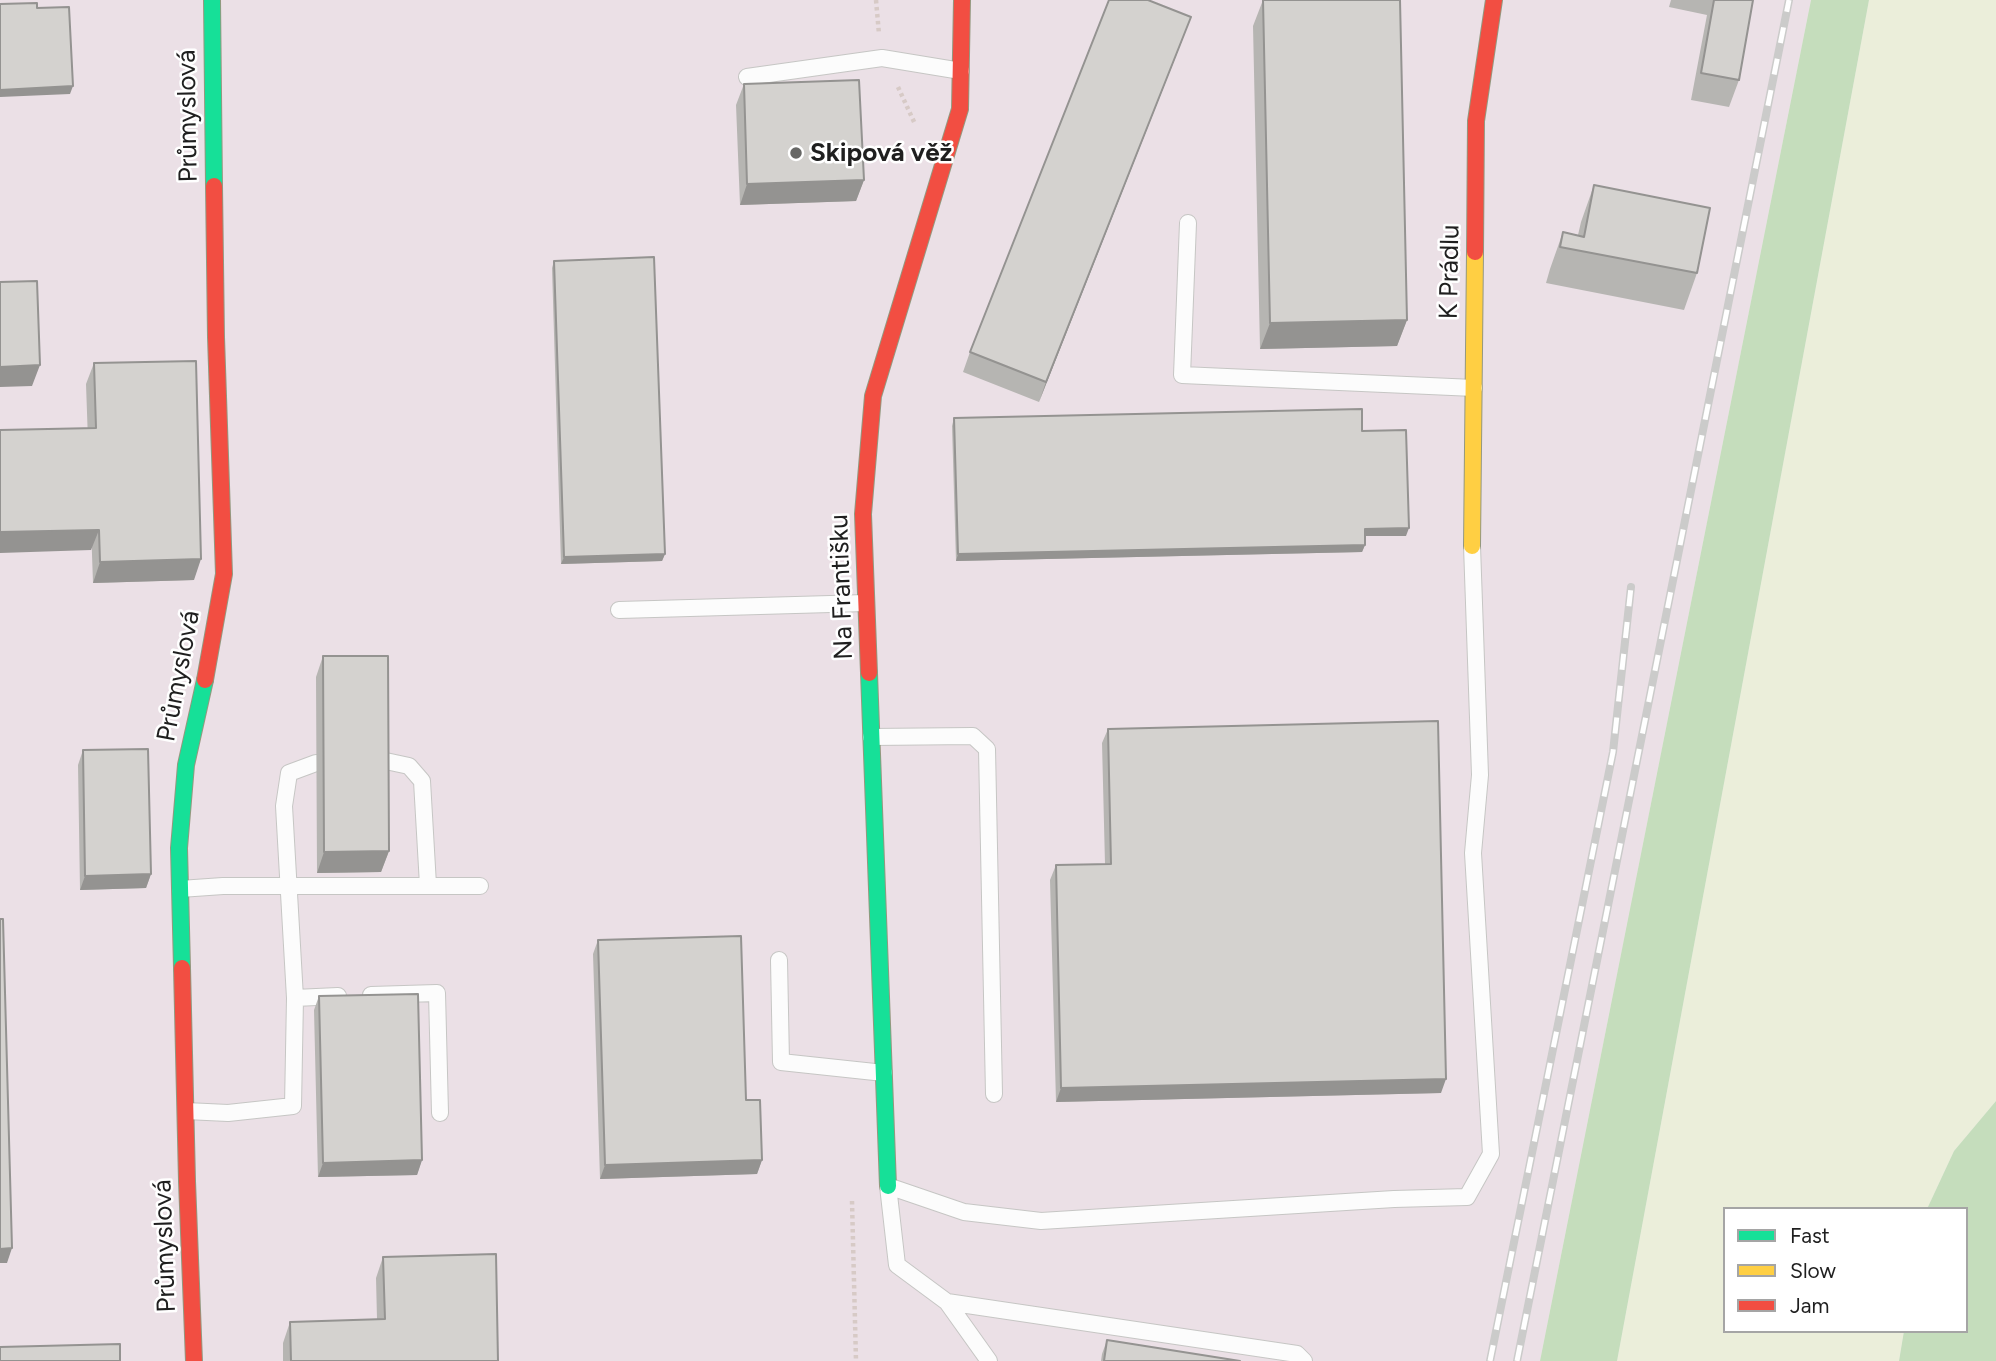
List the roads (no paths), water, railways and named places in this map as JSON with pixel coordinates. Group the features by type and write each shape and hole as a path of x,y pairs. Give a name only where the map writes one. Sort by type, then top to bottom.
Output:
{"street":[{"name":"Průmyslová","path":"194,1361 179,849 186,765 209,662 224,574 216,337 212,0"},
{"name":"Na Františku","path":"888,1186 863,514 873,396 960,108 962,0"},
{"name":"K Prádlu","path":"1472,547 1476,121 1494,0"}],"lane":[{"path":"747,77 882,58 961,71"},
{"path":"1188,223 1182,375 1474,388"},
{"path":"989,1361 947,1302 897,1265 888,1186 964,1212 1041,1222 1394,1199 1467,1197 1491,1154 1473,853 1480,775 1472,547"},
{"path":"619,610 866,603"},
{"path":"871,737 973,736 986,748 995,1094"},
{"path":"381,760 409,766 422,780 428,886"},
{"path":"186,1111 228,1113 293,1106 295,998 284,806 289,773 316,763"},
{"path":"180,889 223,886 480,886"},
{"path":"779,960 781,1062 884,1073"},
{"path":"295,998 437,993 440,1113"},
{"path":"947,1302 1297,1354 1304,1361"}],"railway":[{"path":"1517,1361 1789,0"},
{"path":"1490,1361 1613,752 1631,587"}],"place":[{"name":"Skipová věž","path":"796,153"}]}
